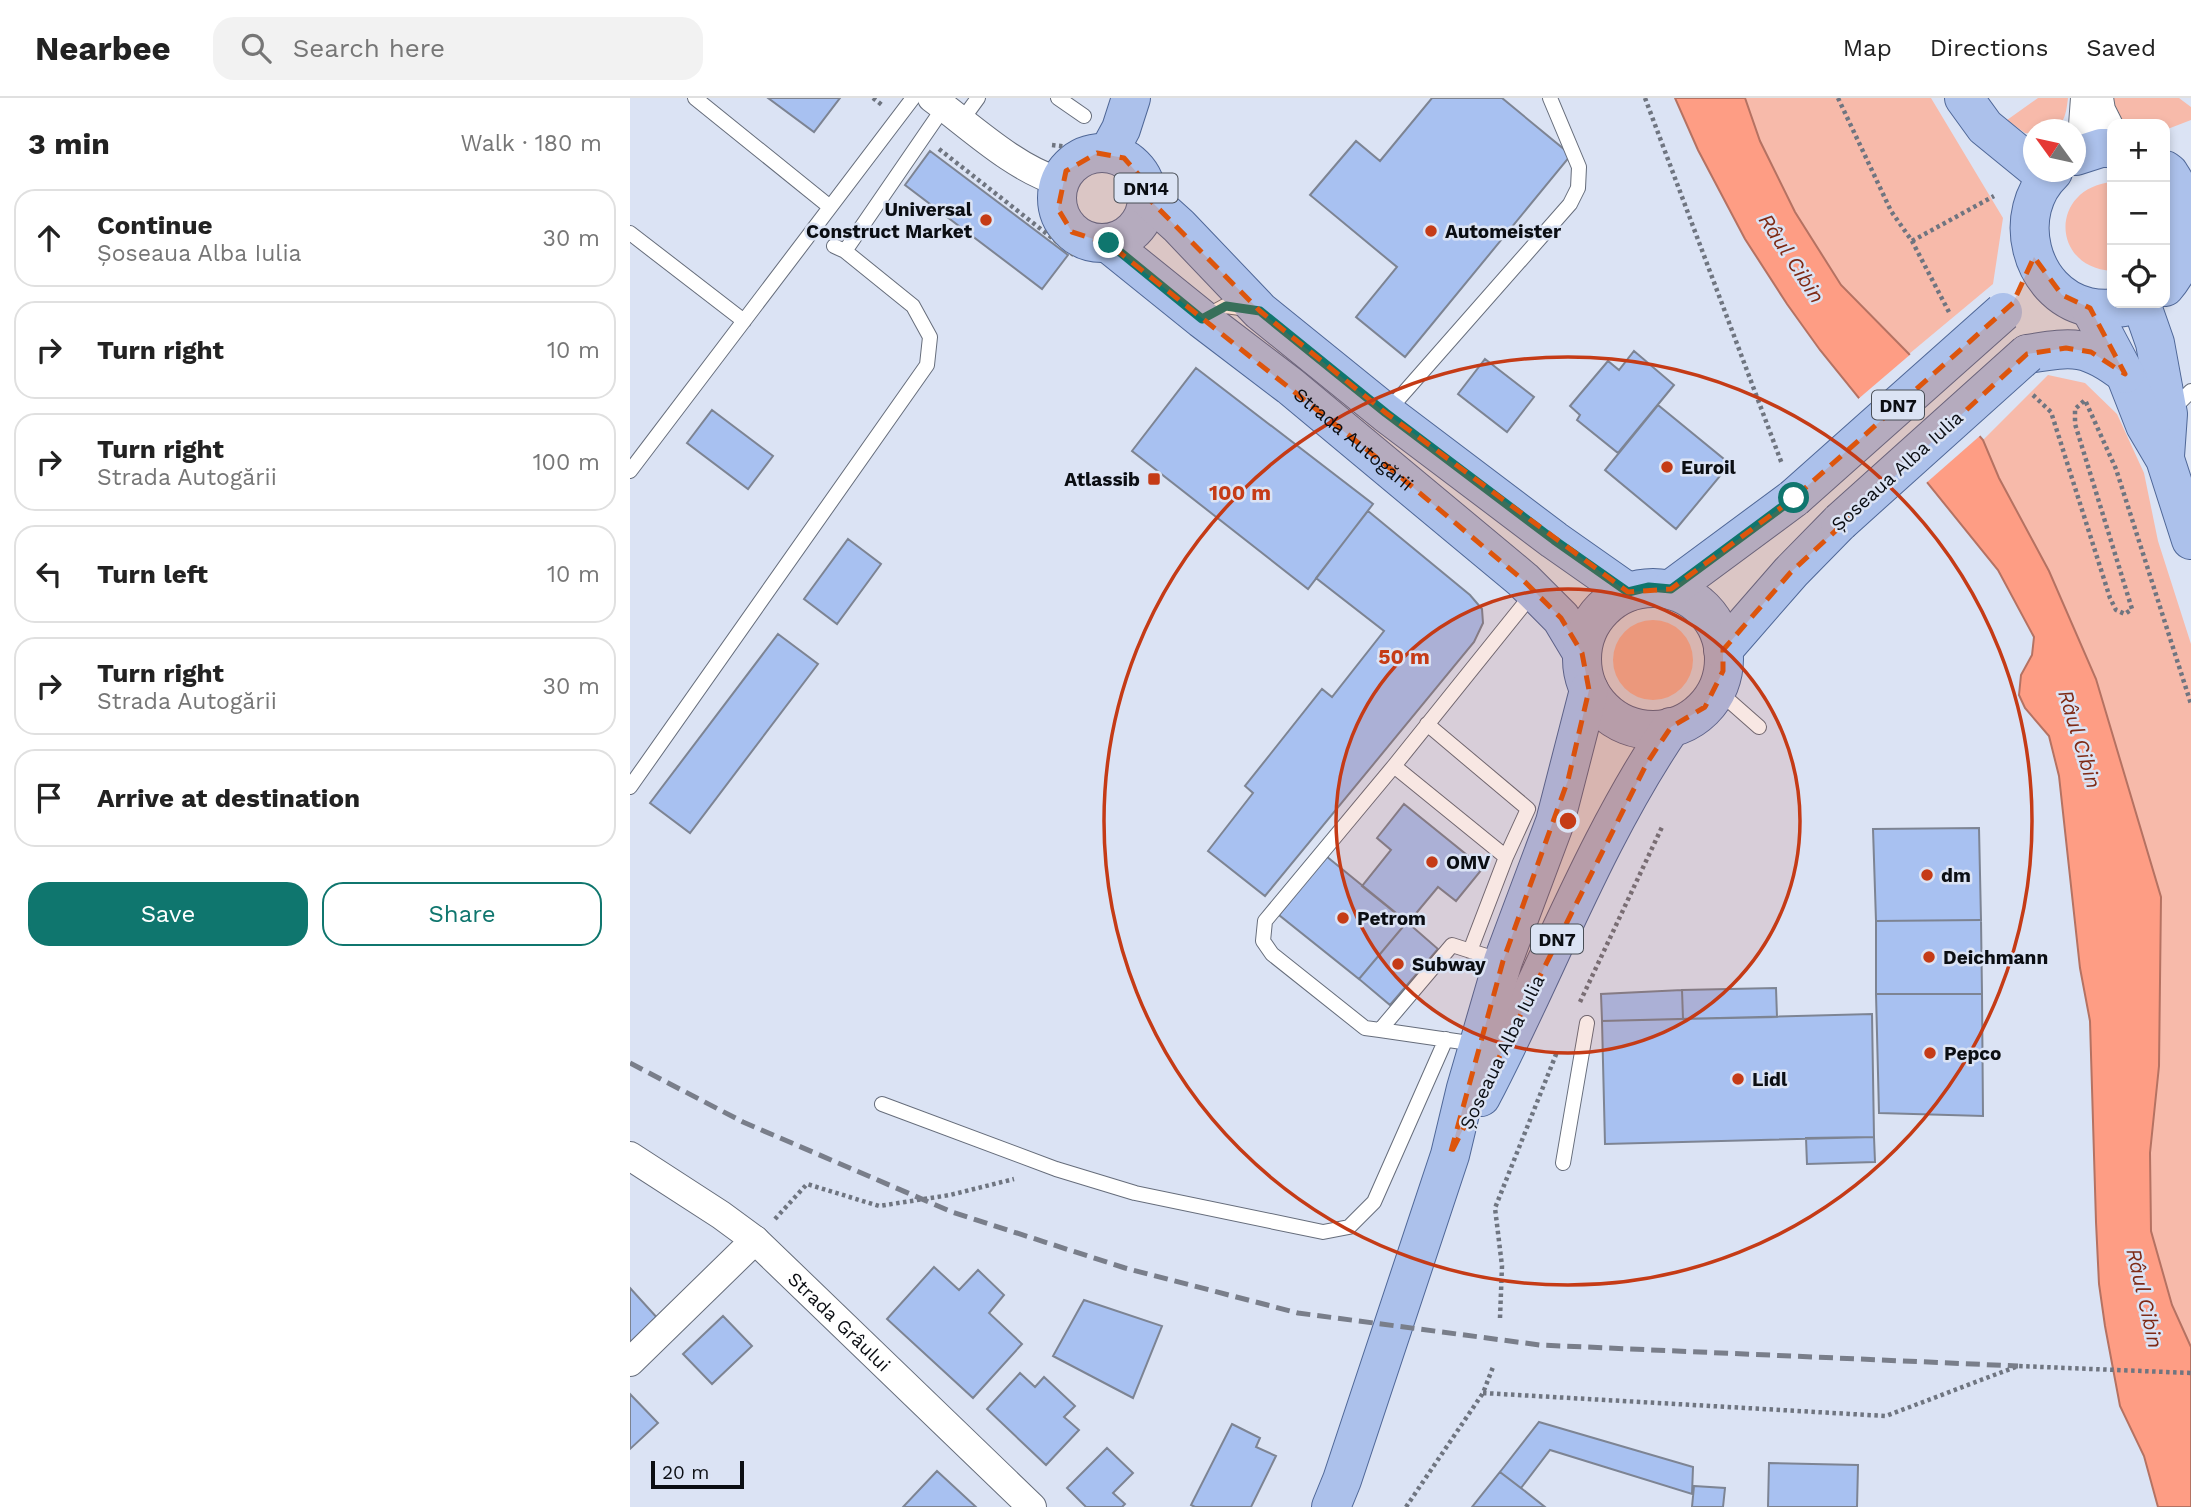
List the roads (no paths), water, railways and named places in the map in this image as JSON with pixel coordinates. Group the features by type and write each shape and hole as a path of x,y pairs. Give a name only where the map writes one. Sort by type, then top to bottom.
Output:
{"main road":[{"name":"DN14","path":"1060,182 1066,171 1121,129 1131,98"},
{"path":"1964,98 1985,127 2023,145"},
{"name":"DN14","path":"1093,148 1124,158 1137,169 1145,182 1148,198 1145,214 1137,228 1124,239 1094,251"},
{"path":"2170,281 2176,274 2190,242 2187,207 2175,168"},
{"path":"1060,182 1058,209 1063,221 1082,240 1095,243 1094,251"},
{"name":"DN7","path":"2047,182 2035,195 2029,216 2029,237 2034,257 2045,278 2062,295 2087,307"},
{"name":"Strada Autogării","path":"1148,198 1180,226 1260,311 1386,413 1554,540 1628,592"},
{"name":"Strada Autogării","path":"1094,251 1202,319 1343,429 1534,592 1561,618 1586,671"},
{"name":"DN7","path":"1671,589 1794,498 2003,312 2021,291 2034,257"},
{"path":"2087,307 2120,308"},
{"path":"2087,307 2125,374 2145,425 2165,458 2191,540"},
{"name":"Șoseaua Alba Iulia","path":"1723,650 1791,572 1840,522 2027,354 2087,307"},
{"path":"2143,308 2179,402 2165,458"},
{"path":"2027,354 2066,348 2091,352 2125,374"},
{"path":"1628,592 1649,587 1671,589 1690,598 1707,612 1718,630 1723,650 1723,671 1717,690"},
{"name":"DN7","path":"1586,671 1587,634 1597,616 1611,602 1628,592"},
{"path":"1586,671 1600,706 1623,723 1651,730 1671,727"},
{"name":"Șoseaua Alba Iulia","path":"1450,1155 1462,1042 1486,956 1542,816 1586,671"},
{"name":"DN7","path":"1671,727 1689,720 1705,707 1717,690"},
{"name":"Șoseaua Alba Iulia","path":"1331,1507 1450,1155 1504,1052 1623,806 1671,727"}],"street":[{"path":"2078,119 2085,98"},
{"path":"2099,98 2107,122"},
{"path":"954,106 1025,168 1060,182"},
{"name":"Strada Grâului","path":"630,1156 755,1240 1032,1507"},
{"path":"630,1362 755,1240"}],"lane":[{"path":"695,98 830,207"},
{"path":"630,471 913,98"},
{"path":"1058,98 1087,113 1073,98"},
{"path":"1386,413 1570,204 1578,188 1578,167 1550,98"},
{"path":"630,787 927,365 930,337 913,306 839,248 924,138 954,106"},
{"path":"630,233 744,321"},
{"path":"1202,319 1226,306 1260,311"},
{"path":"882,1104 1056,1168 1135,1193 1324,1232 1349,1227 1374,1202 1462,1042 1365,1028 1272,954 1263,941 1265,920 1534,592"},
{"path":"1717,690 1759,727"},
{"path":"1380,1030 1452,945 1486,956 1506,857 1542,816 1427,724"},
{"path":"1394,766 1506,857"},
{"path":"1563,1163 1587,1023"}],"water":[{"name":"Râul Cibin","path":"1675,98 1745,98 1760,141 1795,212 1841,285 1909,354 1983,440 1999,478 2049,571 2096,679 2161,897 2159,1066 2150,1153 2151,1231 2172,1305 2191,1347 2191,1507 2158,1507 2144,1456 2120,1406 2105,1326 2099,1284 2090,1021 2080,968 2059,776 2049,736 2025,708 2019,695 2021,675 2032,655 2034,637 1998,570 1820,350 1787,304 1745,239 1698,150"}],"railway":[{"path":"630,1063 743,1122 952,1212 1125,1268 1298,1313 1540,1345 2018,1366"}],"place":[{"name":"Universal Construct Market","path":"986,220"},
{"name":"Automeister","path":"1431,231"},
{"name":"Euroil","path":"1667,467"},
{"name":"Atlassib","path":"1154,479"},
{"name":"OMV","path":"1432,862"},
{"name":"dm","path":"1927,875"},
{"name":"Petrom","path":"1343,918"},
{"name":"Deichmann","path":"1929,957"},
{"name":"Subway","path":"1398,964"},
{"name":"Pepco","path":"1930,1053"},
{"name":"Lidl","path":"1738,1079"}]}
